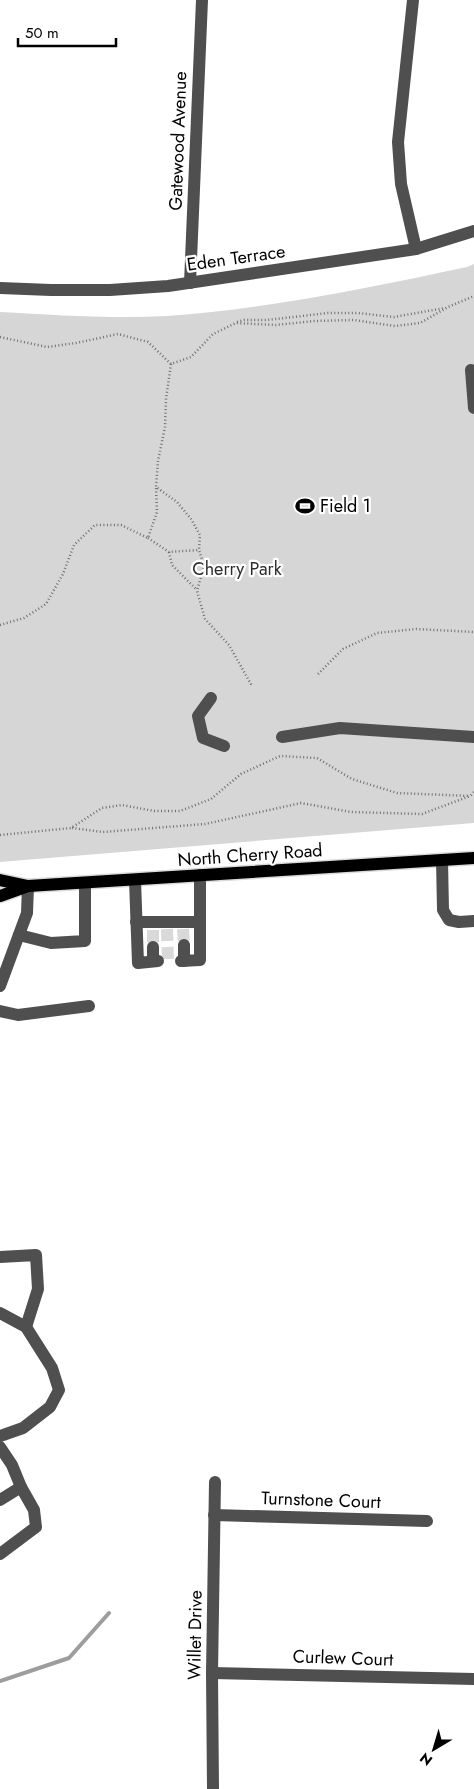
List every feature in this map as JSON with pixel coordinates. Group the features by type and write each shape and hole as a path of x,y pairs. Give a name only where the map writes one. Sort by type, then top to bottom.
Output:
{"main road":[{"name":"North Cherry Road","path":"0,880 28,886 474,858"},
{"name":"North Cherry Road","path":"0,896 28,886"}],"street":[{"name":"Gatewood Avenue","path":"190,283 202,0"},
{"path":"413,0 398,142 401,184 416,249"},
{"name":"Eden Terrace","path":"0,288 110,290 168,286 416,249 474,231"},
{"path":"471,370 474,408"},
{"path":"211,698 198,716 203,738 224,746"},
{"path":"282,737 340,728 474,737"},
{"path":"442,860 444,910 448,920 459,922 474,921"},
{"path":"184,945 182,961 200,960 200,876"},
{"path":"135,880 138,963 155,961 153,947"},
{"path":"19,935 51,943 86,941 84,883"},
{"path":"0,986 27,913 28,886"},
{"path":"136,922 153,926 183,925 200,922"},
{"path":"0,1011 18,1015 89,1006"},
{"path":"0,1257 36,1255 38,1289 26,1327"},
{"path":"0,1313 26,1327 52,1368 59,1390 50,1407 23,1428 0,1436"},
{"path":"0,1554 36,1527 34,1510 21,1488 12,1464 1,1452"},
{"name":"Willet Drive","path":"213,1789 212,1672 215,1482"},
{"path":"0,1500 21,1488"},
{"name":"Turnstone Court","path":"214,1515 427,1521"},
{"name":"Curlew Court","path":"212,1672 474,1680"}],"path":[{"path":"236,323 276,326 314,321 354,320 395,326 420,323 448,307 474,296"},
{"path":"171,364 191,357 213,334 244,320 267,320 328,313 358,313 394,317 448,307"},
{"path":"0,337 47,347 118,334 148,342 171,364"},
{"path":"148,538 157,512 158,461 165,427 166,399 171,364"},
{"path":"156,487 177,502 191,519 200,535 199,550 204,566 197,590"},
{"path":"0,626 24,618 46,604 63,574 74,545 95,525 121,524 148,538 169,552 199,550"},
{"path":"169,552 172,566 197,590 205,619 229,645 252,686"},
{"path":"318,674 344,649 378,633 416,629 474,632"},
{"path":"71,828 102,808 122,805 154,811 180,811 211,799 241,774 280,756 317,758 352,779 397,793 470,796"},
{"path":"0,835 71,828 104,832 205,824 301,802 351,812 422,814 470,796 474,792"}],"green space":[{"name":"Cherry Park","path":"474,264 474,823 0,862 0,312 125,317 205,313 318,297 430,275"}],"waterway":[{"path":"0,1681 69,1658 109,1613"}],"tunnel":[{"path":"167,929 168,962"},
{"path":"183,929 184,945"},
{"path":"153,930 153,947"}],"place":[{"name":"Field 1","path":"305,506"}]}
